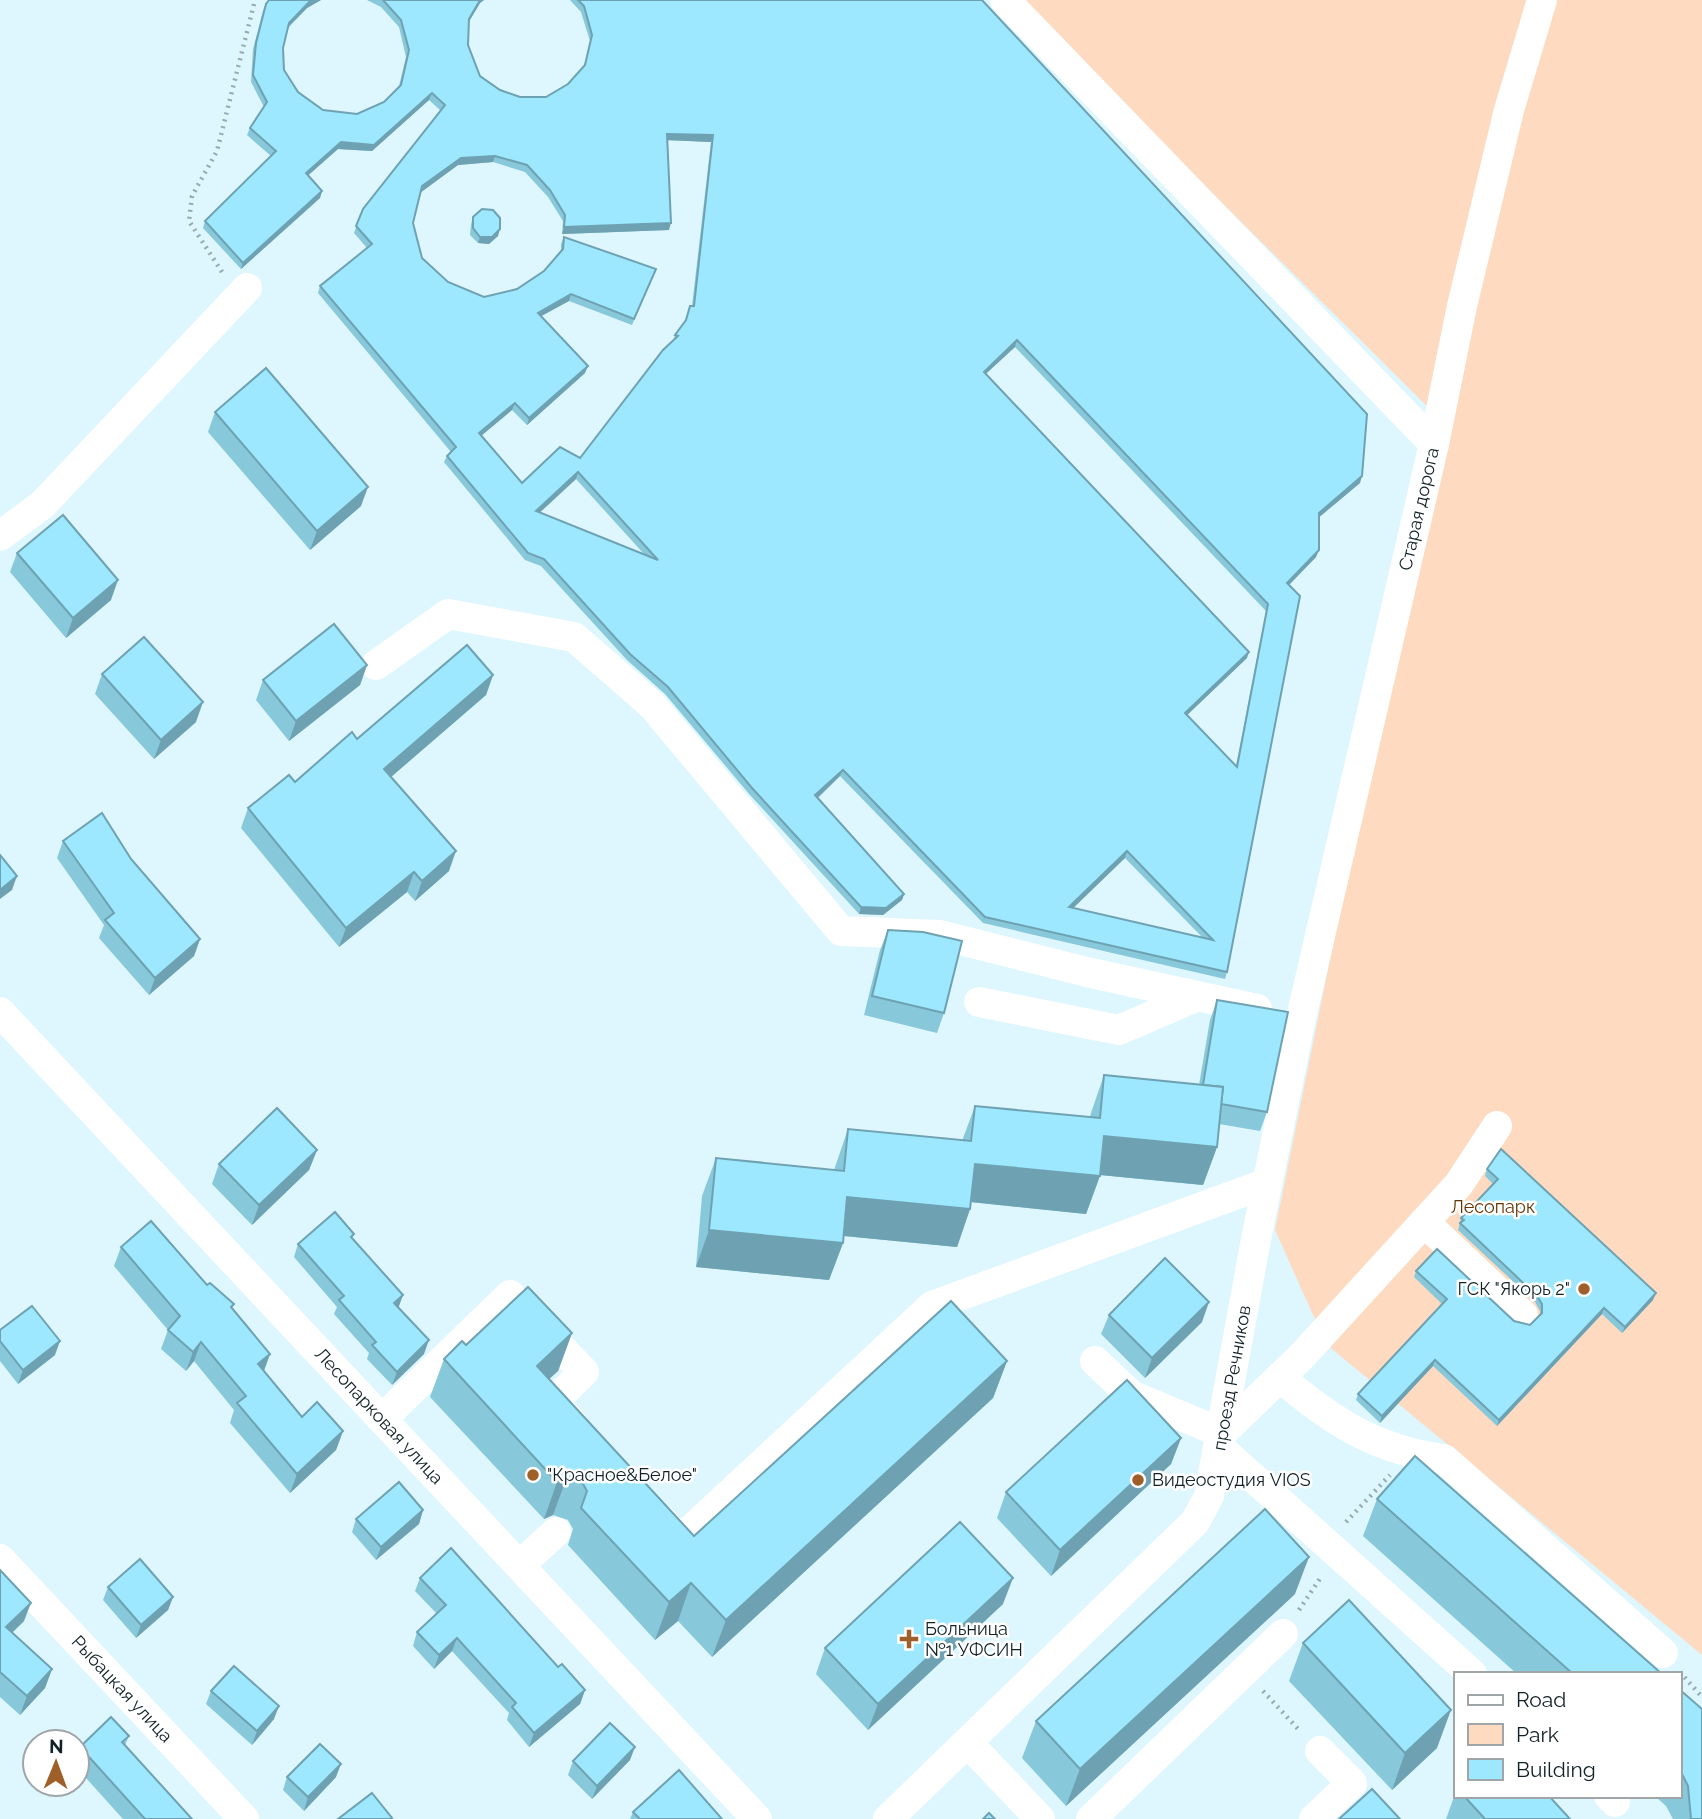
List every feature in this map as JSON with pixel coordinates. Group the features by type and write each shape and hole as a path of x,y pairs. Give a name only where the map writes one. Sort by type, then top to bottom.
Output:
{"street":[{"path":"1005,0 1434,444"},
{"name":"Старая дорога","path":"1301,1018 1434,444 1465,293 1509,110 1542,0"},
{"path":"0,536 42,505 243,291"},
{"path":"376,665 448,614 574,637 652,705 841,931 940,934 1091,973 1301,1018"},
{"path":"979,1002 1119,1030 1198,996"},
{"name":"Лесопарковая улица","path":"0,1012 757,1819"},
{"name":"проезд Речников","path":"888,1819 1195,1522 1209,1496 1301,1018"},
{"path":"1221,1440 1460,1184 1497,1126"},
{"path":"646,1502 680,1540 932,1306 1268,1183"},
{"path":"1424,1222 1523,1314"},
{"path":"382,1419 510,1295 584,1372 553,1402 591,1443"},
{"path":"1095,1361 1131,1395 1221,1440 1470,1672"},
{"path":"1280,1377 1313,1404 1370,1441 1408,1454 1444,1459 1663,1653"},
{"path":"520,1565 556,1532"},
{"name":"Рыбацкая улица","path":"0,1559 244,1819"},
{"path":"1091,1819 1283,1634"},
{"path":"968,1743 1040,1819"},
{"path":"1314,1819 1352,1783 1320,1751"}],"path":[{"path":"243,291 189,221 191,196 217,151 254,0"},
{"path":"1351,1517 1388,1478"},
{"path":"1301,1607 1320,1578"},
{"path":"1258,1686 1320,1751"}],"green space":[{"name":"Лесопарк","path":"1023,0 1702,0 1702,1655 1326,1344 1275,1230 1440,419 1103,85"}],"building":[{"path":"269,0 311,0 289,23 283,48 284,70 298,92 323,110 357,114 384,102 401,85 409,50 401,20 383,0 480,0 469,19 468,45 480,76 500,90 520,97 546,97 568,84 585,65 592,35 584,6 578,0 982,0 1367,414 1362,476 1319,513 1319,550 1287,583 1300,596 1227,972 985,917 843,770 815,795 904,894 886,908 861,907 752,788 668,687 630,654 544,559 528,553 447,456 456,447 320,286 372,244 356,226 363,209 445,105 432,93 374,145 341,142 306,173 322,191 243,263 205,221 276,151 250,128 267,102 253,75 256,43","holes":["667,134 713,135 694,306 690,306 686,320 675,335 678,336 663,350 580,458 560,447 522,483 479,433 515,403 529,418 588,366 538,313 571,294 634,319 656,269 564,237 563,249 544,271 517,289 484,297 448,282 422,258 413,223 422,186 461,158 495,156 527,165 550,190 565,215 564,227 671,223","1017,340 1268,604 1237,767 1185,713 1249,652 984,372","578,472 658,560 536,511","1127,851 1213,940 1069,907"]},
{"path":"482,209 493,210 500,218 500,229 492,237 480,237 473,228 473,217"},
{"path":"266,368 368,487 317,531 215,412"},
{"path":"63,515 118,580 73,618 17,553"},
{"path":"334,624 367,665 296,721 263,680"},
{"path":"144,637 203,702 161,740 102,674"},
{"path":"467,645 493,675 384,769 456,851 422,881 414,872 346,928 248,808 289,775 295,782 352,732 357,739"},
{"path":"102,813 131,859 200,939 155,978 105,920 114,913 63,841"},
{"path":"0,855 17,876 0,890"},
{"path":"888,930 923,932 962,941 944,1013 872,996"},
{"path":"1217,1000 1288,1012 1267,1112 1221,1104 1223,1087 1203,1085"},
{"path":"1104,1075 1223,1087 1217,1147 1104,1136 1100,1176 975,1164 970,1209 847,1197 843,1243 709,1230 716,1158 844,1171 848,1129 971,1141 975,1106 1100,1118"},
{"path":"277,1108 317,1150 259,1205 219,1164"},
{"name":"ГСК \"Якорь 2\"","path":"1501,1149 1656,1293 1625,1327 1604,1308 1499,1420 1435,1360 1382,1416 1358,1394 1447,1299 1416,1271 1437,1249 1514,1321 1530,1325 1542,1313 1542,1304 1537,1296 1460,1223 1464,1220 1461,1218 1498,1179 1487,1169"},
{"path":"335,1212 354,1234 351,1237 403,1295 394,1303 429,1340 397,1372 372,1345 376,1342 339,1300 344,1296 298,1244"},
{"path":"151,1221 207,1285 210,1283 234,1304 231,1307 270,1354 258,1364 302,1417 317,1402 343,1431 297,1474 237,1403 246,1396 201,1342 193,1352 168,1330 180,1316 121,1247"},
{"path":"1165,1258 1209,1302 1152,1358 1109,1315"},
{"path":"528,1287 572,1333 537,1366 694,1536 951,1301 1007,1361 726,1620 691,1583 669,1602 581,1508 587,1491 582,1482 567,1477 557,1482 444,1359 462,1341 466,1345"},
{"path":"32,1306 60,1341 23,1370 0,1341 0,1330"},
{"path":"1127,1380 1181,1438 1060,1550 1006,1492"},
{"path":"1415,1456 1660,1672 1571,1672 1377,1499"},
{"path":"399,1482 423,1510 381,1547 356,1519"},
{"path":"1265,1509 1309,1557 1080,1769 1036,1721"},
{"name":"Больница №1 УФСИН","path":"960,1522 1013,1578 878,1704 825,1648"},
{"path":"451,1548 558,1667 562,1664 585,1690 534,1733 512,1707 516,1703 457,1638 439,1655 417,1632 446,1605 420,1578"},
{"path":"140,1559 173,1597 141,1625 108,1587"},
{"path":"0,1570 31,1603 6,1627 52,1669 27,1696 0,1672"},
{"path":"1349,1600 1451,1710 1405,1753 1303,1643"},
{"path":"234,1666 279,1706 257,1731 211,1691"},
{"path":"1681,1691 1702,1709 1702,1819 1691,1819 1688,1786 1681,1772"},
{"path":"111,1717 129,1736 122,1742 192,1819 145,1819 91,1759 91,1736"},
{"path":"610,1723 635,1747 597,1786 573,1761"},
{"path":"320,1744 341,1764 308,1797 287,1777"},
{"path":"679,1770 722,1819 640,1819 633,1812"},
{"path":"1372,1789 1400,1819 1339,1819"},
{"path":"372,1793 392,1818 338,1819"},
{"path":"1466,1798 1551,1798 1570,1819 1485,1819"},
{"path":"989,1813 995,1819 983,1819"}],"place":[{"name":"ГСК \"Якорь 2\"","path":"1584,1289"},
{"name":"\"Красное&Белое\"","path":"533,1475"},
{"name":"Видеостудия VIOS","path":"1138,1480"},
{"name":"Больница №1 УФСИН","path":"909,1639"}]}
